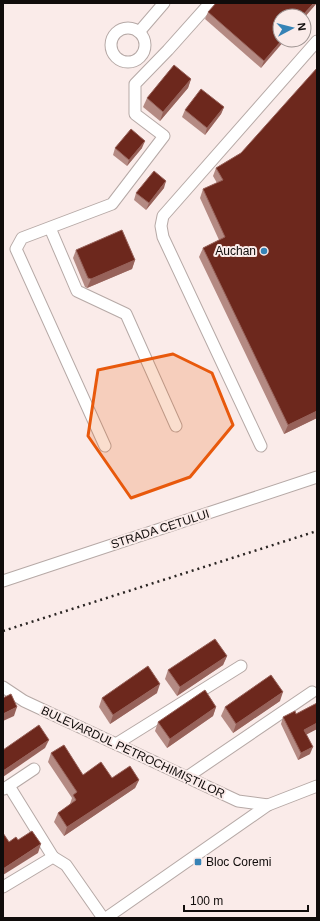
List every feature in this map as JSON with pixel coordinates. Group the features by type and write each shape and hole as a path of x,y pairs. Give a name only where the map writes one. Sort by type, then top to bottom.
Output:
{"street":[{"path":"139,32 164,3"},
{"path":"105,446 16,249 22,238 112,204 164,136 135,114 135,84 210,3"},
{"path":"127,28 139,32 145,43 142,55 132,62 125,62 114,56 111,50 111,44 112,38 116,32 127,28"},
{"path":"261,446 163,237 161,226 163,216 317,41"},
{"path":"137,59 145,74"},
{"path":"50,228 77,292 126,314 176,426"},
{"name":"STRADA CETULUI","path":"3,581 317,477"},
{"path":"116,744 241,666"},
{"name":"BULEVARDUL PETROCHIMIȘTILOR","path":"3,687 24,700 238,802 268,806"},
{"path":"187,777 312,692"},
{"path":"34,769 6,788 53,857 66,865 105,918"},
{"name":"BULEVARDUL PETROCHIMIȘTILOR","path":"105,918 268,806 317,786"},
{"path":"3,888 53,857"}],"highlighted area":[{"path":"173,354 212,373 233,425 190,477 131,498 88,436 98,370"}],"building":[{"path":"216,3 314,3 309,8 272,8 272,48 275,48 264,61 208,12"},
{"path":"174,65 191,79 163,112 147,98"},
{"name":"Auchan","path":"317,68 317,411 288,425 203,248 225,237 203,189 223,180 216,168 241,153"},
{"path":"201,89 224,107 207,128 185,110"},
{"path":"131,129 145,141 129,160 115,148"},
{"path":"154,171 166,181 149,203 136,193"},
{"path":"122,230 135,260 91,279 88,278 76,250"},
{"path":"215,639 227,656 180,687 168,670"},
{"path":"148,666 160,684 113,715 102,698"},
{"path":"271,675 283,692 236,724 225,707"},
{"path":"205,690 216,707 170,739 158,722"},
{"path":"11,694 17,707 3,714 3,698"},
{"path":"317,703 317,723 304,730 313,747 301,753 283,717 295,711 296,714"},
{"path":"39,725 49,740 3,771 3,750"},
{"path":"64,745 83,775 101,762 112,778 130,766 139,780 67,827 58,813 76,800 73,795 77,792 51,753"},
{"path":"32,831 41,844 3,869 3,833 9,842 16,837 18,840"}],"railway":[{"path":"3,631 317,531"}],"place":[{"name":"Auchan","path":"264,251"},
{"name":"Bloc Coremi","path":"198,862"}]}
